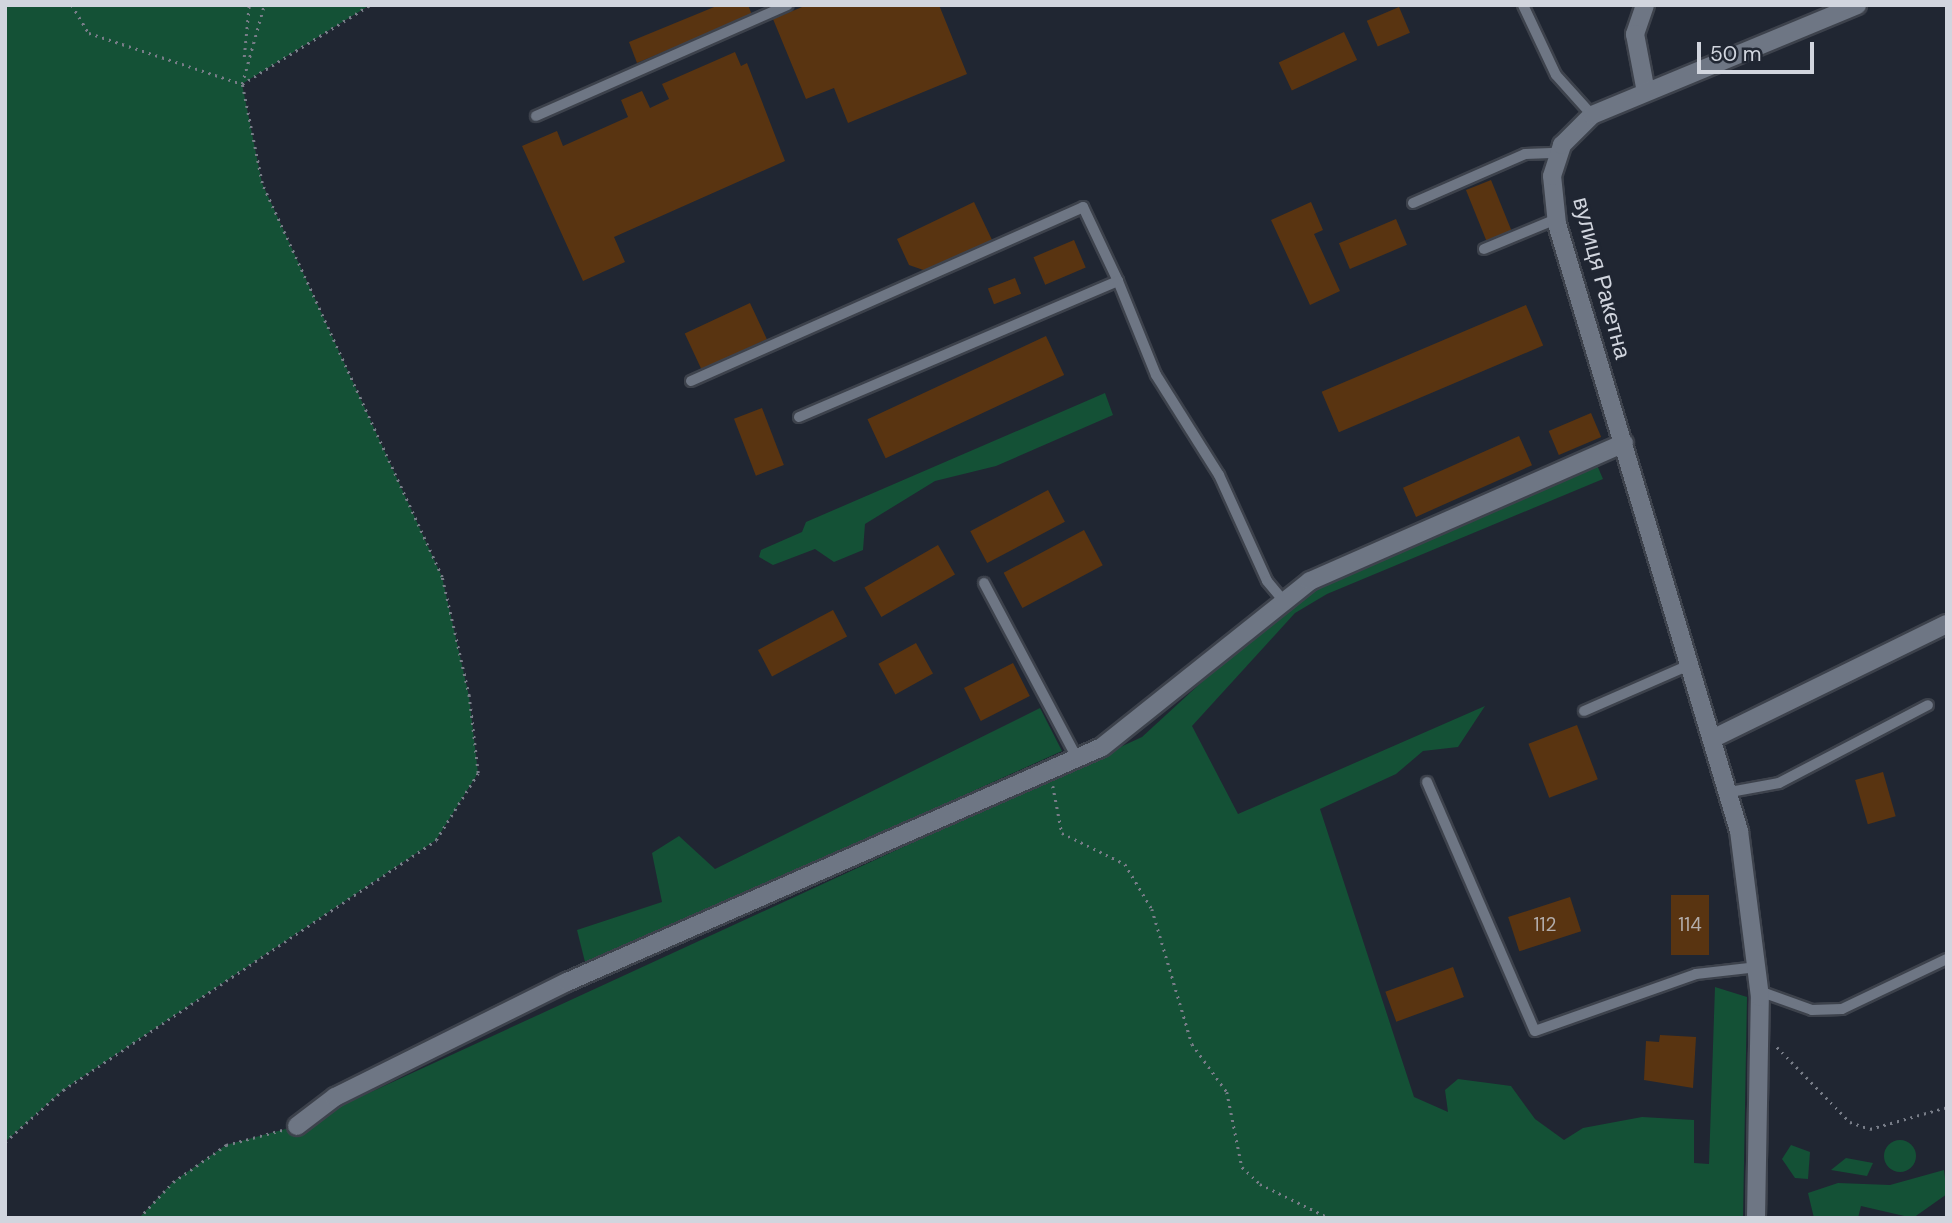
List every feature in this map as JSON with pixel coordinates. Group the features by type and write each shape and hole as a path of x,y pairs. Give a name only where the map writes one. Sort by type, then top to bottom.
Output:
{"street":[{"path":"1645,5 1635,34 1646,92"},
{"path":"1558,153 1592,115 1830,11 1857,5"},
{"name":"вулиця Ракетна","path":"1558,153 1552,176 1556,219 1624,443 1687,666 1716,737 1730,792 1758,967 1761,1048 1756,1218"},
{"path":"297,1126 335,1097 567,982 1077,758 1139,723 1282,599 1624,443"},
{"path":"1716,737 1947,624"}],"lane":[{"path":"536,116 788,5"},
{"path":"1523,5 1556,75 1592,115"},
{"path":"1413,203 1525,154 1558,153"},
{"path":"691,382 1083,207 1118,281 1156,375 1219,475 1267,581 1282,599"},
{"path":"1484,249 1556,219"},
{"path":"799,417 1118,281"},
{"path":"984,583 1077,758"},
{"path":"1584,710 1687,666"},
{"path":"1730,792 1779,783 1928,705"},
{"path":"1427,782 1535,1031 1696,974 1758,967"},
{"path":"1759,991 1812,1010 1842,1009 1947,958"}],"path":[{"path":"72,5 89,33 242,84"},
{"path":"5,1142 63,1090 436,840 478,773 469,695 442,577 262,183 242,84 249,5"},
{"path":"243,63 264,5"},
{"path":"242,84 370,5"},
{"path":"1052,769 1062,833 1125,864 1152,909 1192,1044 1227,1092 1242,1167 1260,1184 1329,1218"},
{"path":"1761,1048 1777,1047 1830,1106 1870,1129 1947,1107"},
{"path":"139,1218 173,1182 226,1145 297,1126"}],"green space":[{"path":"5,5 370,5 242,84 262,183 442,577 469,696 478,773 436,840 63,1090 5,1142"},
{"path":"1105,393 1113,415 996,466 935,481 865,524 863,550 834,562 815,549 773,565 759,557 761,550 802,532 806,522"},
{"path":"1597,465 1603,479 1327,594 1295,613 1192,726 1238,814 1485,706 1458,747 1423,751 1396,774 1320,809 1414,1097 1448,1112 1445,1090 1458,1079 1511,1086 1535,1119 1564,1140 1583,1128 1642,1117 1694,1120 1694,1163 1709,1164 1715,987 1747,997 1743,1218 139,1218 173,1182 226,1145 297,1126 1142,737 1277,613 1323,583"},
{"path":"1040,708 1062,751 586,966 577,930 662,902 652,853 679,836 715,869"},
{"path":"1900,1140 1911,1145 1916,1156 1911,1167 1900,1172 1889,1167 1884,1156 1889,1145"},
{"path":"1791,1145 1810,1152 1808,1179 1795,1178 1782,1159"},
{"path":"1846,1158 1873,1163 1867,1176 1831,1170"},
{"path":"1944,1170 1947,1194 1913,1218 1861,1206 1858,1218 1814,1218 1808,1193 1838,1183 1890,1185"}],"building":[{"path":"719,5 748,5 752,15 637,63 629,42"},
{"path":"807,5 939,5 967,74 848,123 834,88 806,99 773,19"},
{"path":"1399,7 1410,33 1378,46 1367,21"},
{"path":"1344,32 1357,60 1292,91 1279,62"},
{"path":"735,52 741,66 747,63 785,161 614,237 625,262 583,281 522,146 557,131 563,146 628,117 621,100 642,91 650,108 669,99 662,84"},
{"path":"1491,180 1512,233 1487,243 1466,190"},
{"path":"974,202 993,242 929,272 909,265 897,239"},
{"path":"1311,202 1323,230 1314,234 1340,291 1310,305 1271,220"},
{"path":"1396,219 1407,245 1350,269 1339,243"},
{"path":"1074,240 1086,268 1045,285 1033,257"},
{"path":"1015,278 1021,294 994,304 988,288"},
{"path":"750,303 767,339 702,370 685,333"},
{"path":"1526,305 1543,346 1339,432 1322,392"},
{"path":"1046,336 1064,375 886,458 867,419"},
{"path":"762,408 784,465 756,476 734,419"},
{"path":"1591,413 1601,437 1559,455 1549,431"},
{"path":"1519,436 1532,465 1416,517 1403,488"},
{"path":"1048,490 1065,522 987,563 970,531"},
{"path":"1084,530 1103,565 1022,608 1004,573"},
{"path":"938,545 955,574 881,617 864,588"},
{"path":"833,610 847,636 772,676 758,650"},
{"path":"916,643 933,674 895,694 878,664"},
{"path":"1013,663 1030,696 981,721 964,688"},
{"path":"1577,725 1598,779 1549,798 1528,744"},
{"path":"1883,772 1896,816 1868,824 1855,780"},
{"path":"1671,895 1709,895 1709,955 1671,955"},
{"path":"1570,897 1581,931 1519,951 1508,917"},
{"path":"1453,967 1464,997 1396,1022 1385,992"},
{"path":"1660,1035 1696,1037 1693,1088 1644,1080 1646,1041 1659,1042"}]}
